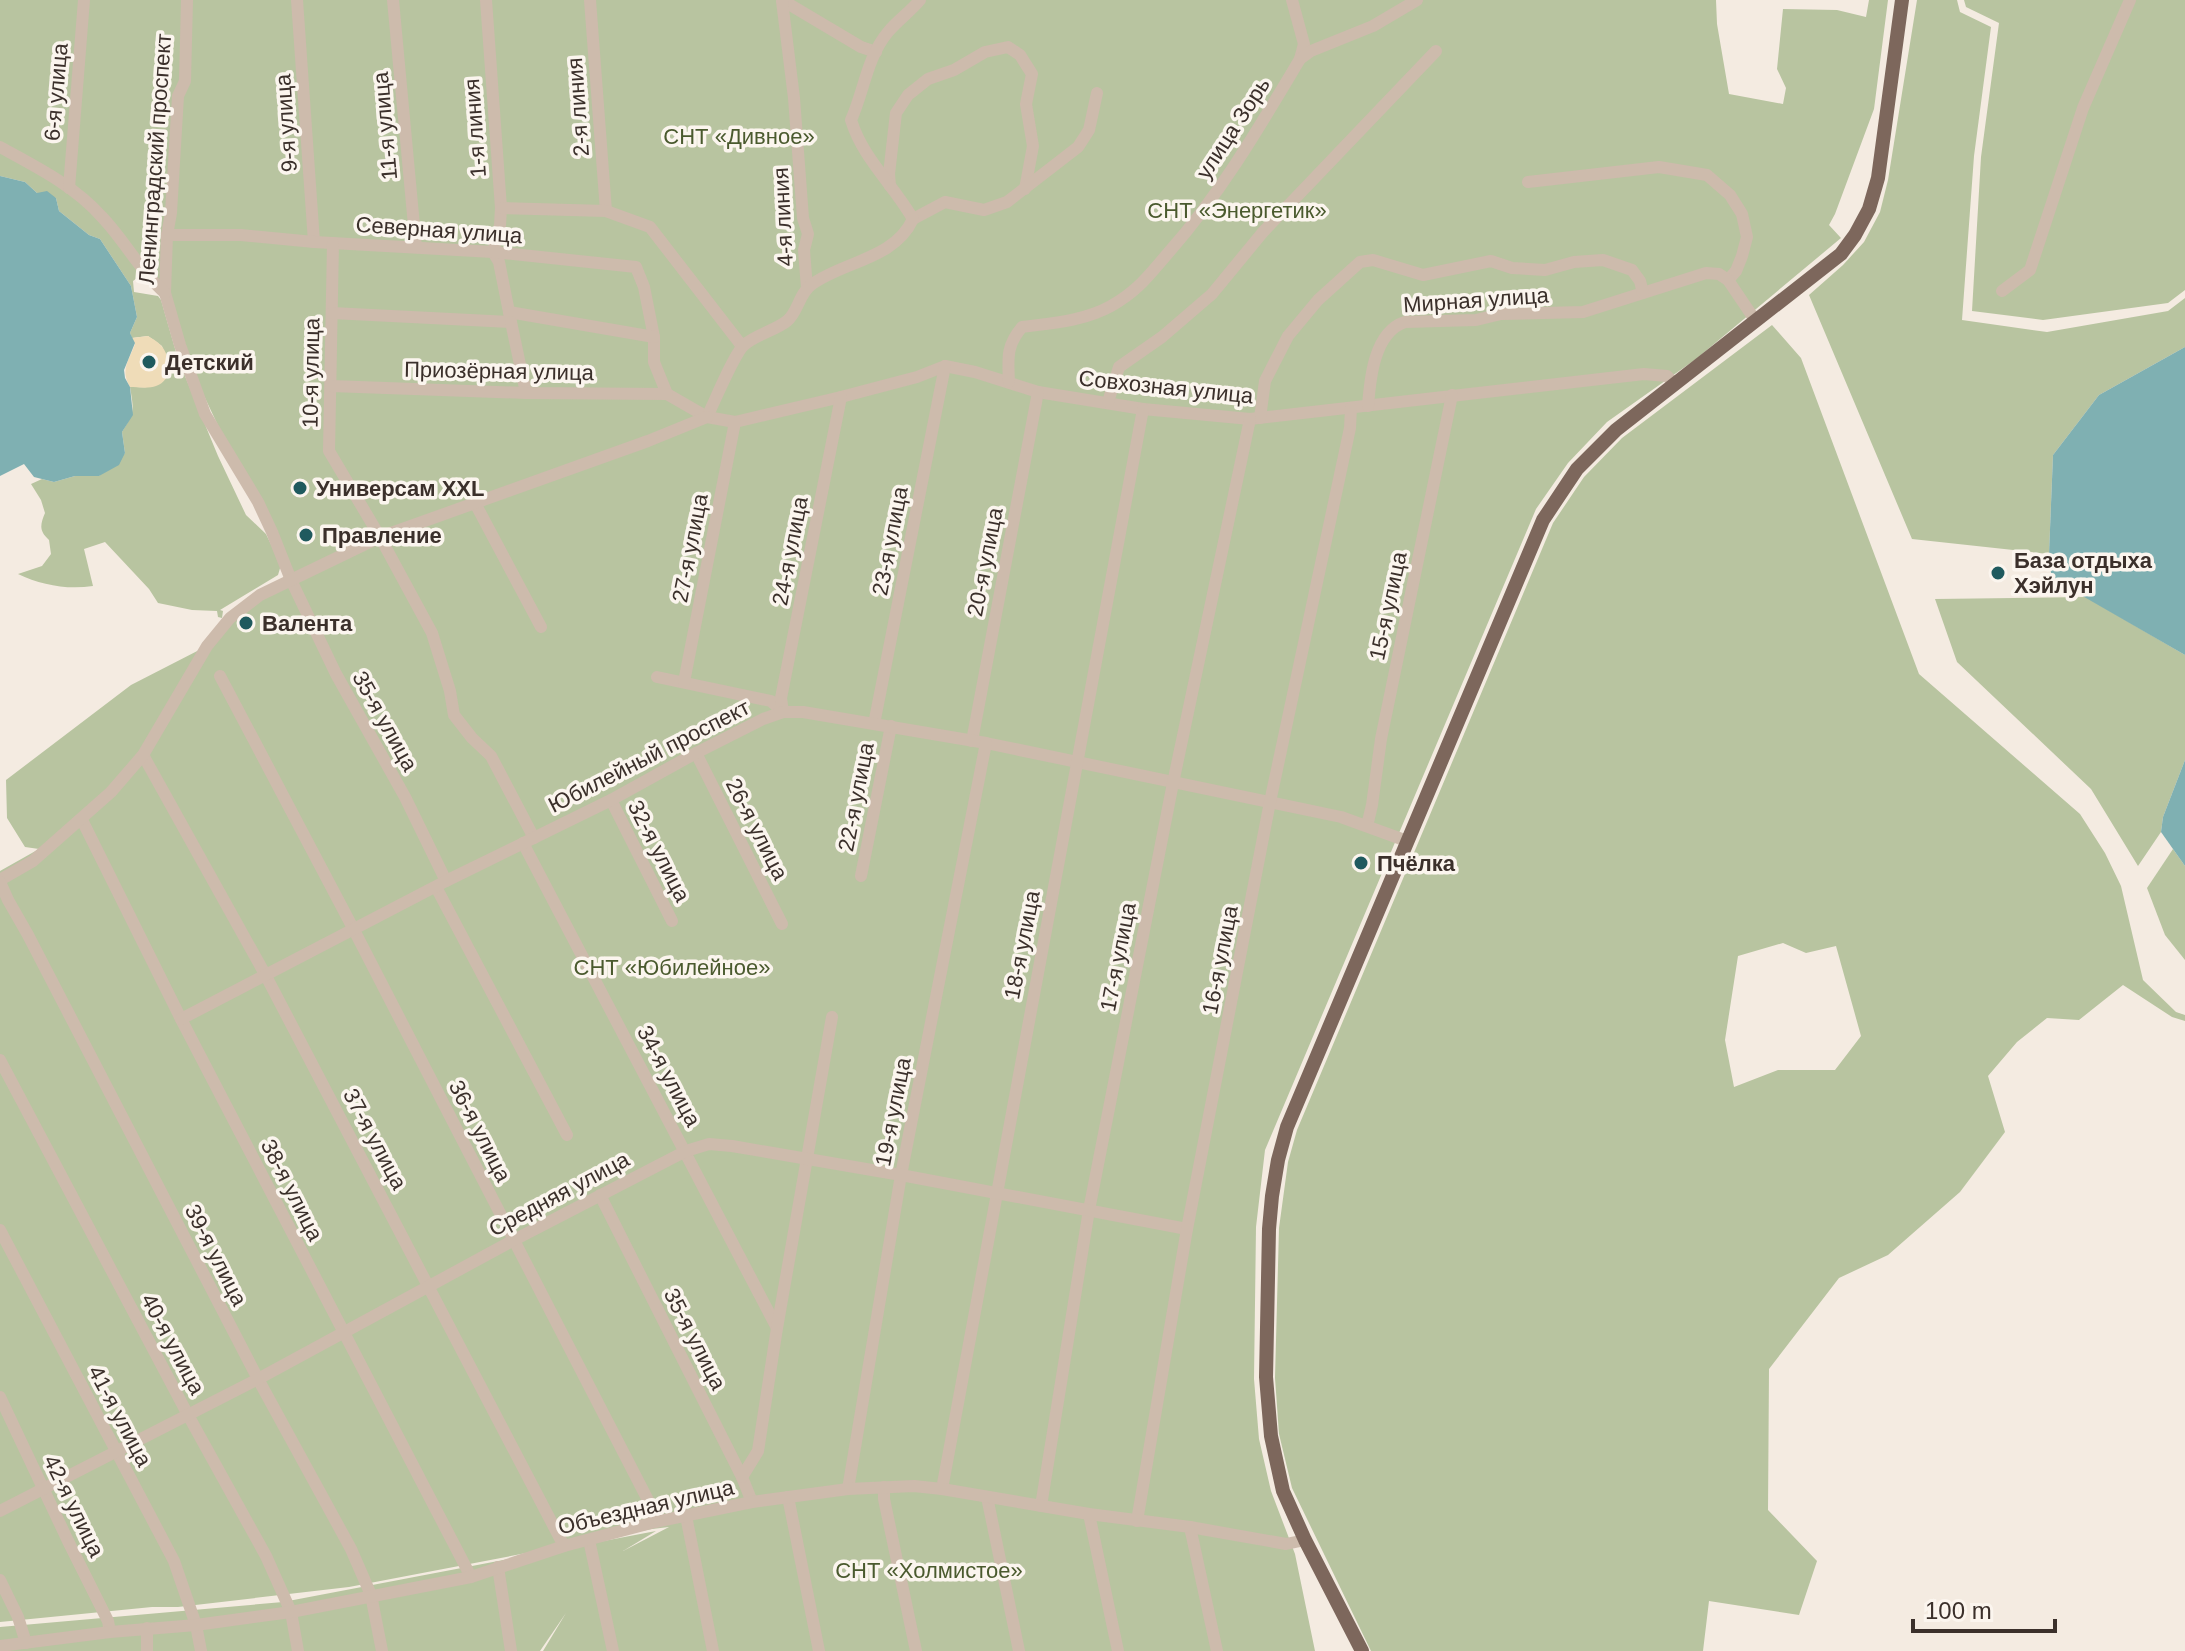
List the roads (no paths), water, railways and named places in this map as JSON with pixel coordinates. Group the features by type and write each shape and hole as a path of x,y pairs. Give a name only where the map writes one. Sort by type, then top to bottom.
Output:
{"main road":[{"path":"1362,1651 1283,1491 1271,1436 1266,1377 1272,1196 1287,1127 1543,520 1577,469 1616,430 1841,254 1855,235 1869,209 1878,178 1902,0"}],"street":[{"name":"6-я улица","path":"69,188 84,0"},
{"name":"Ленинградский проспект","path":"187,0 185,81 178,96 165,293 205,414 258,502 291,580"},
{"name":"9-я улица","path":"297,0 314,242"},
{"name":"11-я улица","path":"393,0 416,247"},
{"name":"1-я линия","path":"486,0 501,208 493,252"},
{"name":"2-я линия","path":"590,0 606,211"},
{"path":"782,0 861,47 876,52"},
{"name":"4-я линия","path":"782,0 794,98 803,218 808,234 804,250 807,288"},
{"path":"913,219 858,141 851,120 876,52 887,33 920,0"},
{"path":"1292,0 1304,44 1300,59"},
{"path":"1300,59 1311,51 1373,26 1417,0"},
{"path":"2002,291 2030,270 2083,108 2130,0"},
{"path":"890,186 896,113 908,95 928,79 954,70 985,52 1008,47 1020,55 1032,74 1026,104 1033,146 1025,189"},
{"path":"1108,402 1119,367 1162,337 1212,294 1263,232 1436,51"},
{"name":"улица Зорь","path":"1009,382 1011,340 1022,327 1084,317 1109,307 1136,290 1186,234 1243,155 1300,59"},
{"path":"0,881 33,861 111,792 143,755 207,646 230,618 260,595 380,537 707,417 742,346 788,321 807,288 885,250 908,231 913,219 945,202 984,210 1007,202 1078,147 1089,130 1097,93"},
{"path":"0,147 69,188 101,215 151,281 165,293"},
{"path":"1528,182 1659,167 1707,175 1730,195 1742,214 1747,237 1736,271 1728,280"},
{"path":"501,208 606,211 650,227 742,346"},
{"name":"Северная улица","path":"167,235 241,235 493,252 636,267 644,287 654,337"},
{"name":"10-я улица","path":"333,243 329,451 432,633 454,715 491,756 529,840"},
{"path":"493,252 499,262 526,393"},
{"name":"17-я улица","path":"1041,1506 1089,1210 1173,783 1265,381 1288,336 1318,300 1360,262 1373,260 1423,275 1491,261 1512,268 1545,270 1574,262 1603,260 1632,270 1640,281 1643,293"},
{"path":"1643,293 1706,273 1719,274 1728,280 1755,320"},
{"name":"Мирная улица","path":"1368,406 1370,375 1375,358 1395,325 1476,320 1501,314 1583,312 1643,293"},
{"path":"332,313 510,317 654,337 654,362 667,394 707,417 735,422 917,377 945,366"},
{"name":"Совхозная улица","path":"945,366 1038,392 1143,409 1255,419 1644,374 1667,376 1675,384"},
{"name":"23-я улица","path":"874,724 945,366"},
{"name":"Приозёрная улица","path":"331,386 667,394"},
{"name":"20-я улица","path":"972,741 1038,392"},
{"name":"15-я улица","path":"1367,826 1381,739 1452,395"},
{"name":"24-я улица","path":"783,712 781,698 841,397"},
{"name":"16-я улица","path":"1137,1521 1187,1229 1270,802 1347,443 1351,408"},
{"name":"18-я улица","path":"942,1489 1143,409"},
{"name":"27-я улица","path":"684,682 735,422"},
{"path":"475,503 541,627"},
{"name":"35-я улица","path":"291,580 336,674 405,797 441,884 567,1135"},
{"name":"36-я улица","path":"220,676 650,1504 655,1522"},
{"path":"657,677 771,701 783,712"},
{"name":"Юбилейный проспект","path":"181,1019 611,800 696,753 783,712 803,712 986,743 1341,817 1407,841"},
{"name":"22-я улица","path":"861,876 891,726"},
{"name":"19-я улица","path":"848,1489 901,1175 986,743"},
{"name":"26-я улица","path":"696,753 782,924"},
{"name":"37-я улица","path":"143,755 266,976 564,1546"},
{"name":"32-я улица","path":"611,800 672,921"},
{"name":"38-я улица","path":"82,820 181,1019 471,1577"},
{"name":"34-я улица","path":"529,840 777,1328"},
{"name":"39-я улица","path":"0,881 258,1379 351,1549 371,1595 382,1651"},
{"path":"742,1477 758,1451 832,1017"},
{"name":"40-я улица","path":"0,1060 266,1556 291,1612 298,1651"},
{"name":"Средняя улица","path":"0,1511 258,1379 600,1195 686,1151 709,1144 806,1158 1187,1229"},
{"name":"35-я улица","path":"600,1195 752,1502"},
{"name":"41-я улица","path":"0,1230 174,1561 196,1625 201,1651"},
{"name":"42-я улица","path":"0,1397 108,1621 110,1632"},
{"name":"Объездная улица","path":"1,1646 291,1612 471,1577 564,1546 655,1522 752,1502 848,1489 914,1486 942,1489 1286,1544 1305,1540"},
{"path":"884,1487 916,1651"},
{"path":"788,1497 819,1651"},
{"path":"987,1497 1019,1651"},
{"path":"1089,1514 1118,1651"},
{"path":"686,1516 713,1651"},
{"path":"1190,1527 1217,1651"},
{"path":"589,1540 613,1651"},
{"path":"498,1567 511,1651"},
{"path":"0,1580 18,1617 26,1643"},
{"path":"147,1628 147,1651"}],"water":[{"path":"0,176 25,182 37,193 47,191 56,198 59,211 89,235 100,239 131,286 137,317 130,333 135,343 124,370 130,387 133,415 122,432 125,453 119,465 99,476 75,476 54,482 34,477 24,464 0,476"},
{"path":"2185,347 2185,655 2053,579 2049,554 2053,455 2099,395"},
{"path":"2185,760 2185,866 2161,832 2163,817"}],"place":[{"name":"Детский","path":"149,362"},
{"name":"Универсам XXL","path":"300,488"},
{"name":"Правление","path":"306,535"},
{"name":"База отдыха Хэйлун","path":"1998,573"},
{"name":"Валента","path":"246,623"},
{"name":"Пчёлка","path":"1361,863"}],"park label":[{"name":"СНТ «Дивное»","path":"739,136"},
{"name":"СНТ «Энергетик»","path":"1237,210"},
{"name":"СНТ «Юбилейное»","path":"672,967"},
{"name":"СНТ «Холмистое»","path":"929,1570"}]}
